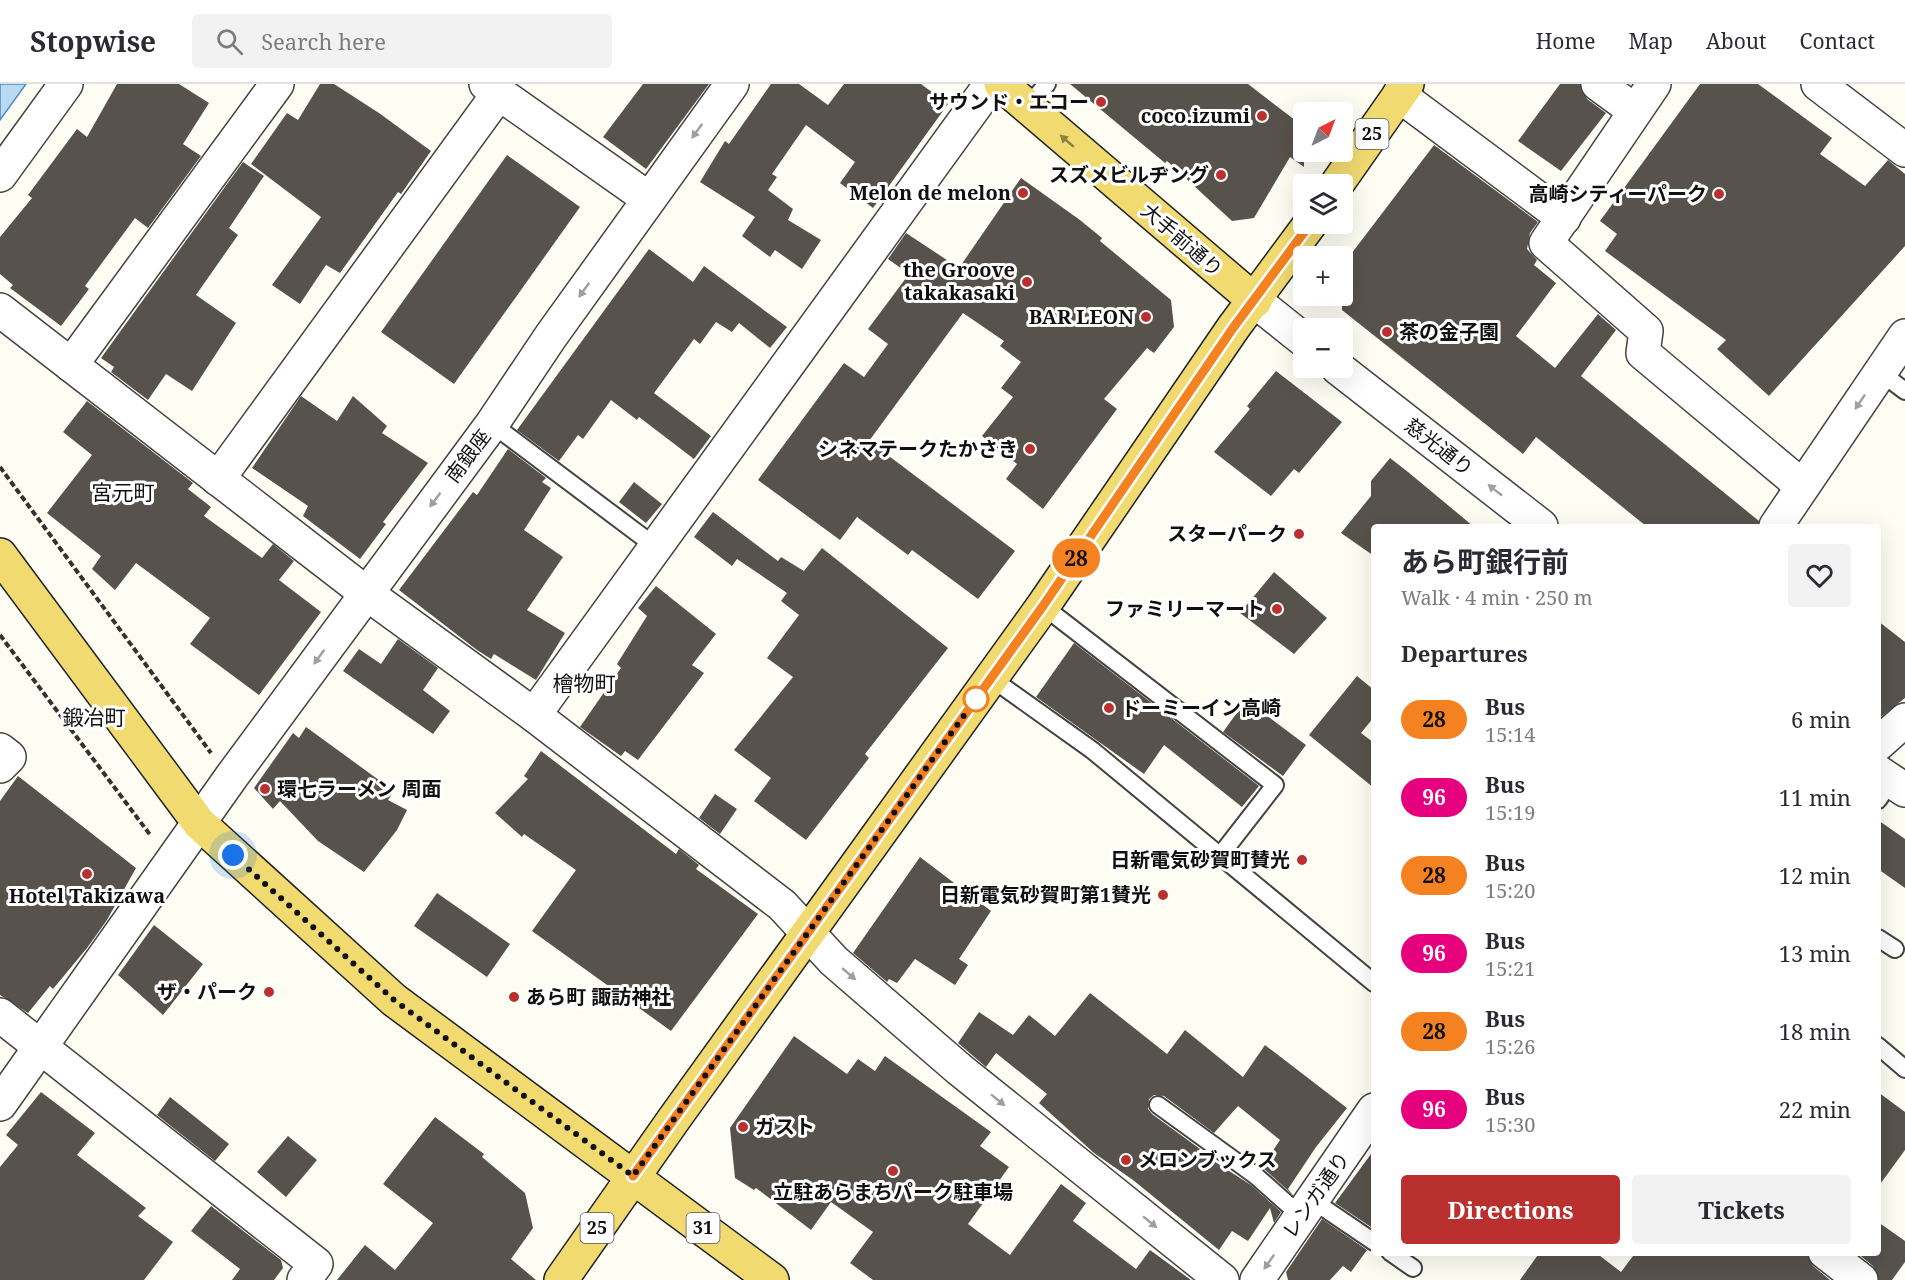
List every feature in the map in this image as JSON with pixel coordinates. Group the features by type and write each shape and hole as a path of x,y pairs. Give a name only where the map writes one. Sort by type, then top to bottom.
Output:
{"main road":[{"name":"大手前通り","path":"1001,84 1037,95 1255,301"},
{"name":"25","path":"1344,174 1403,90"},
{"name":"25","path":"561,1280 633,1176 1043,606 1233,328 1303,234"},
{"path":"0,555 199,823 394,1000 633,1176"},
{"name":"31","path":"633,1176 772,1280"}],"street":[{"path":"0,175 66,84"},
{"path":"71,365 277,84"},
{"name":"南銀座","path":"0,1104 199,823 492,424 732,84"},
{"path":"534,715 991,84"},
{"path":"1599,84 1635,111"},
{"path":"1654,84 1546,243 1646,331 1643,353 1802,486"},
{"path":"1818,84 1905,150"},
{"path":"218,479 492,88 649,199"},
{"path":"1403,90 1564,218"},
{"path":"1255,301 1293,331"},
{"path":"0,310 366,593 534,715 782,905 834,961 959,1069 1222,1280"},
{"path":"1777,524 1802,486 1893,381 1905,336"},
{"name":"慈光通り","path":"1351,378 1538,524"},
{"path":"1881,741 1905,720"},
{"path":"0,750 9,757 0,766"},
{"path":"0,1015 41,1045 316,1264 304,1280"},
{"name":"レンガ通り","path":"1257,1280 1307,1208 1369,1129"},
{"path":"1830,1256 1861,1280"}],"lane":[{"path":"492,424 656,547"},
{"path":"1043,606 1275,785 1219,857"},
{"path":"991,678 1092,750 1371,981"},
{"path":"1881,940 1895,949"},
{"path":"1881,1049 1905,1069"},
{"path":"1158,1105 1256,1176 1307,1208 1371,1240"},
{"path":"1396,1256 1413,1268"}],"path":[{"path":"0,467 199,739 219,762"},
{"path":"0,635 154,839"}],"water":[{"path":"0,84 26,84 0,120"}],"building":[{"path":"117,84 179,84 209,103 183,144 201,156 148,228 135,218 85,286 89,289 61,326 10,288 13,285 0,274 0,237 32,198 28,195 77,129 87,137"},
{"path":"320,84 334,84 431,151 401,194 398,192 340,273 326,265 300,304 272,285 321,217 251,164 287,113 298,120"},
{"path":"643,84 709,84 646,169 603,137"},
{"path":"771,84 799,84 828,105 844,84 921,84 948,104 873,208 840,183 855,162 806,125 772,174 777,177 768,190 793,209 788,220 821,240 802,269 775,250 770,257 742,236 755,217 700,182 725,141 729,144"},
{"path":"1070,84 1248,84 1293,119 1293,159 1290,157 1254,218 1232,221 1167,161 1165,163"},
{"path":"1560,84 1580,84 1587,99 1606,113 1561,171 1518,141"},
{"name":"高崎シティーパーク","path":"1700,84 1758,84 1832,138 1820,154 1865,186 1888,160 1905,174 1905,246 1769,396 1717,349 1726,340 1605,251 1617,234 1600,221"},
{"path":"1434,145 1538,222 1530,233 1527,249 1537,260 1534,265 1556,283 1516,336 1555,368 1598,314 1616,330 1581,376 1759,521 1758,524 1644,524 1536,437 1523,454 1342,310 1342,306 1353,306 1353,252"},
{"path":"507,155 580,207 454,384 381,332"},
{"path":"243,162 264,176 229,228 238,235 196,295 236,323 192,391 166,374 148,400 111,372 114,367 101,358"},
{"path":"1021,178 1080,220 1102,238 1100,241 1171,300 1174,327 1154,353 1147,348 1104,399 1117,409 1043,509 1006,479 1017,464 982,436 1013,397 1001,388 1021,362 1000,346 1004,341 963,313 869,441 1015,551 978,599 912,550 908,555 857,517 840,540 758,480 844,363 864,377 888,344 868,329 909,274 888,259 906,233 959,268"},
{"path":"649,249 693,282 704,266 787,327 770,348 739,323 732,332 716,322 700,344 694,339 654,393 711,436 694,459 639,417 637,420 611,400 583,439 578,435 559,461 517,430"},
{"path":"1276,371 1342,422 1299,473 1294,469 1271,496 1214,452 1250,409 1247,406"},
{"path":"301,396 337,421 353,396 387,426 382,433 428,463 383,522 386,524 360,559 303,516 308,506 252,468"},
{"path":"87,401 193,483 188,489 211,507 204,516 262,558 273,544 294,561 279,580 321,612 259,695 190,644 210,618 136,563 115,590 92,569 101,556 47,513 92,455 63,432"},
{"path":"508,449 546,478 542,482 551,488 524,530 563,557 527,610 565,633 536,680 494,654 491,659 477,650 399,590 473,492 477,495"},
{"path":"1390,458 1471,524 1371,524 1371,554 1341,533 1371,496 1371,481"},
{"path":"634,482 662,504 646,523 619,502"},
{"path":"713,512 778,561 781,557 804,571 822,548 948,648 865,754 869,758 806,840 754,801 771,778 734,750 793,677 767,658 799,615 781,601 787,593 737,559 732,566 694,537"},
{"path":"1274,572 1327,618 1294,654 1240,613"},
{"path":"656,586 716,634 692,665 704,673 638,760 625,751 621,756 580,727 621,668 617,664 647,616 638,608"},
{"path":"1881,623 1905,642 1905,698 1881,717"},
{"path":"398,639 438,668 423,690 450,711 433,734 343,671 359,649 381,664"},
{"name":"ドーミーイン高崎","path":"1074,643 1259,786 1242,807 1164,745 1144,774 1036,697"},
{"path":"1357,676 1371,688 1371,721 1361,733 1371,741 1371,786 1309,735"},
{"path":"1246,700 1306,745 1283,776 1223,732"},
{"path":"306,727 394,791 388,800 407,810 397,830 364,872 318,841 280,801 273,809 254,788 293,733 299,738"},
{"path":"541,751 676,854 679,849 699,865 696,869 758,914 671,1031 532,931 576,870 524,834 522,837 495,813 528,779 524,776"},
{"path":"18,776 136,868 107,920 87,948 53,989 50,986 28,1013 0,995 0,801"},
{"path":"715,794 737,809 720,834 699,818"},
{"path":"1881,822 1905,839 1905,888 1881,871"},
{"path":"920,857 991,911 959,959 968,965 955,985 915,959 897,983 889,979 887,982 853,953"},
{"path":"437,893 510,944 487,977 414,926"},
{"path":"154,925 203,964 163,1015 118,975"},
{"path":"1090,993 1167,1054 1185,1030 1243,1077 1265,1045 1347,1108 1316,1147 1288,1189 1293,1195 1262,1167 1280,1140 1238,1106 1214,1133 1164,1096 1154,1095 1149,1099 1148,1109 1152,1114 1200,1149 1198,1151 1251,1185 1281,1212 1274,1223 1270,1208 1248,1241 1232,1231 1219,1250 1133,1180 1094,1153 1039,1103 1047,1094 996,1053 986,1067 958,1043 979,1012 1013,1035 1029,1015 1055,1036"},
{"path":"794,1036 847,1074 858,1059 875,1071 885,1056 991,1132 980,1146 1009,1167 968,1224 1010,1255 1061,1184 1086,1203 1073,1221 1136,1269 1150,1250 1191,1280 873,1280 850,1263 873,1232 831,1202 811,1230 756,1188 754,1190 735,1178 730,1128"},
{"path":"41,1092 95,1133 77,1155 146,1208 138,1216 173,1242 144,1280 0,1280 0,1167 18,1145 6,1135"},
{"path":"1881,1094 1905,1112 1905,1150 1881,1183"},
{"path":"170,1097 229,1144 215,1161 157,1115"},
{"path":"435,1117 484,1154 482,1157 525,1193 533,1228 511,1259 536,1280 337,1280 365,1245 395,1270 433,1223 383,1184"},
{"path":"288,1136 317,1160 286,1197 257,1172"},
{"path":"1371,1154 1371,1227 1335,1203"},
{"path":"211,1206 281,1260 283,1268 274,1280 232,1280 240,1269 191,1231"},
{"path":"1322,1219 1367,1250 1351,1272 1343,1266 1330,1280 1288,1280 1286,1272"},
{"path":"1881,1224 1905,1241 1905,1262 1892,1280 1879,1280 1873,1266 1861,1256 1881,1256"},
{"path":"1537,1256 1600,1256 1621,1272 1633,1256 1809,1256 1813,1266 1830,1280 1520,1280"}],"bus line":[{"name":"28","path":"633,1176 1043,606 1233,328 1303,234"}],"place":[{"name":"サウンド・エコー","path":"1101,102"},
{"name":"coco.izumi","path":"1262,116"},
{"name":"スズメビルヂング","path":"1221,175"},
{"name":"Melon de melon","path":"1023,193"},
{"name":"高崎シティーパーク","path":"1719,194"},
{"name":"the Groove takakasaki","path":"1027,282"},
{"name":"BAR LEON","path":"1146,317"},
{"name":"茶の金子園","path":"1387,332"},
{"name":"シネマテークたかさき","path":"1030,449"},
{"name":"スターパーク","path":"1299,534"},
{"name":"ファミリーマート","path":"1277,609"},
{"name":"ドーミーイン高崎","path":"1109,708"},
{"name":"環七ラーメン 周面","path":"265,789"},
{"name":"日新電気砂賀町賛光","path":"1302,860"},
{"name":"Hotel Takizawa","path":"87,874"},
{"name":"日新電気砂賀町第1賛光","path":"1163,895"},
{"name":"ザ・パーク","path":"269,992"},
{"name":"あら町 諏訪神社","path":"514,997"},
{"name":"ガスト","path":"743,1127"},
{"name":"メロンブックス","path":"1126,1160"},
{"name":"立駐あらまちパーク駐車場","path":"893,1171"}],"district":[{"name":"宮元町","path":"123,493"},
{"name":"檜物町","path":"584,684"},
{"name":"鍛冶町","path":"94,718"}],"route":[{"path":"233,855 301,919 394,1000 633,1176 978,696 976,699"}]}
